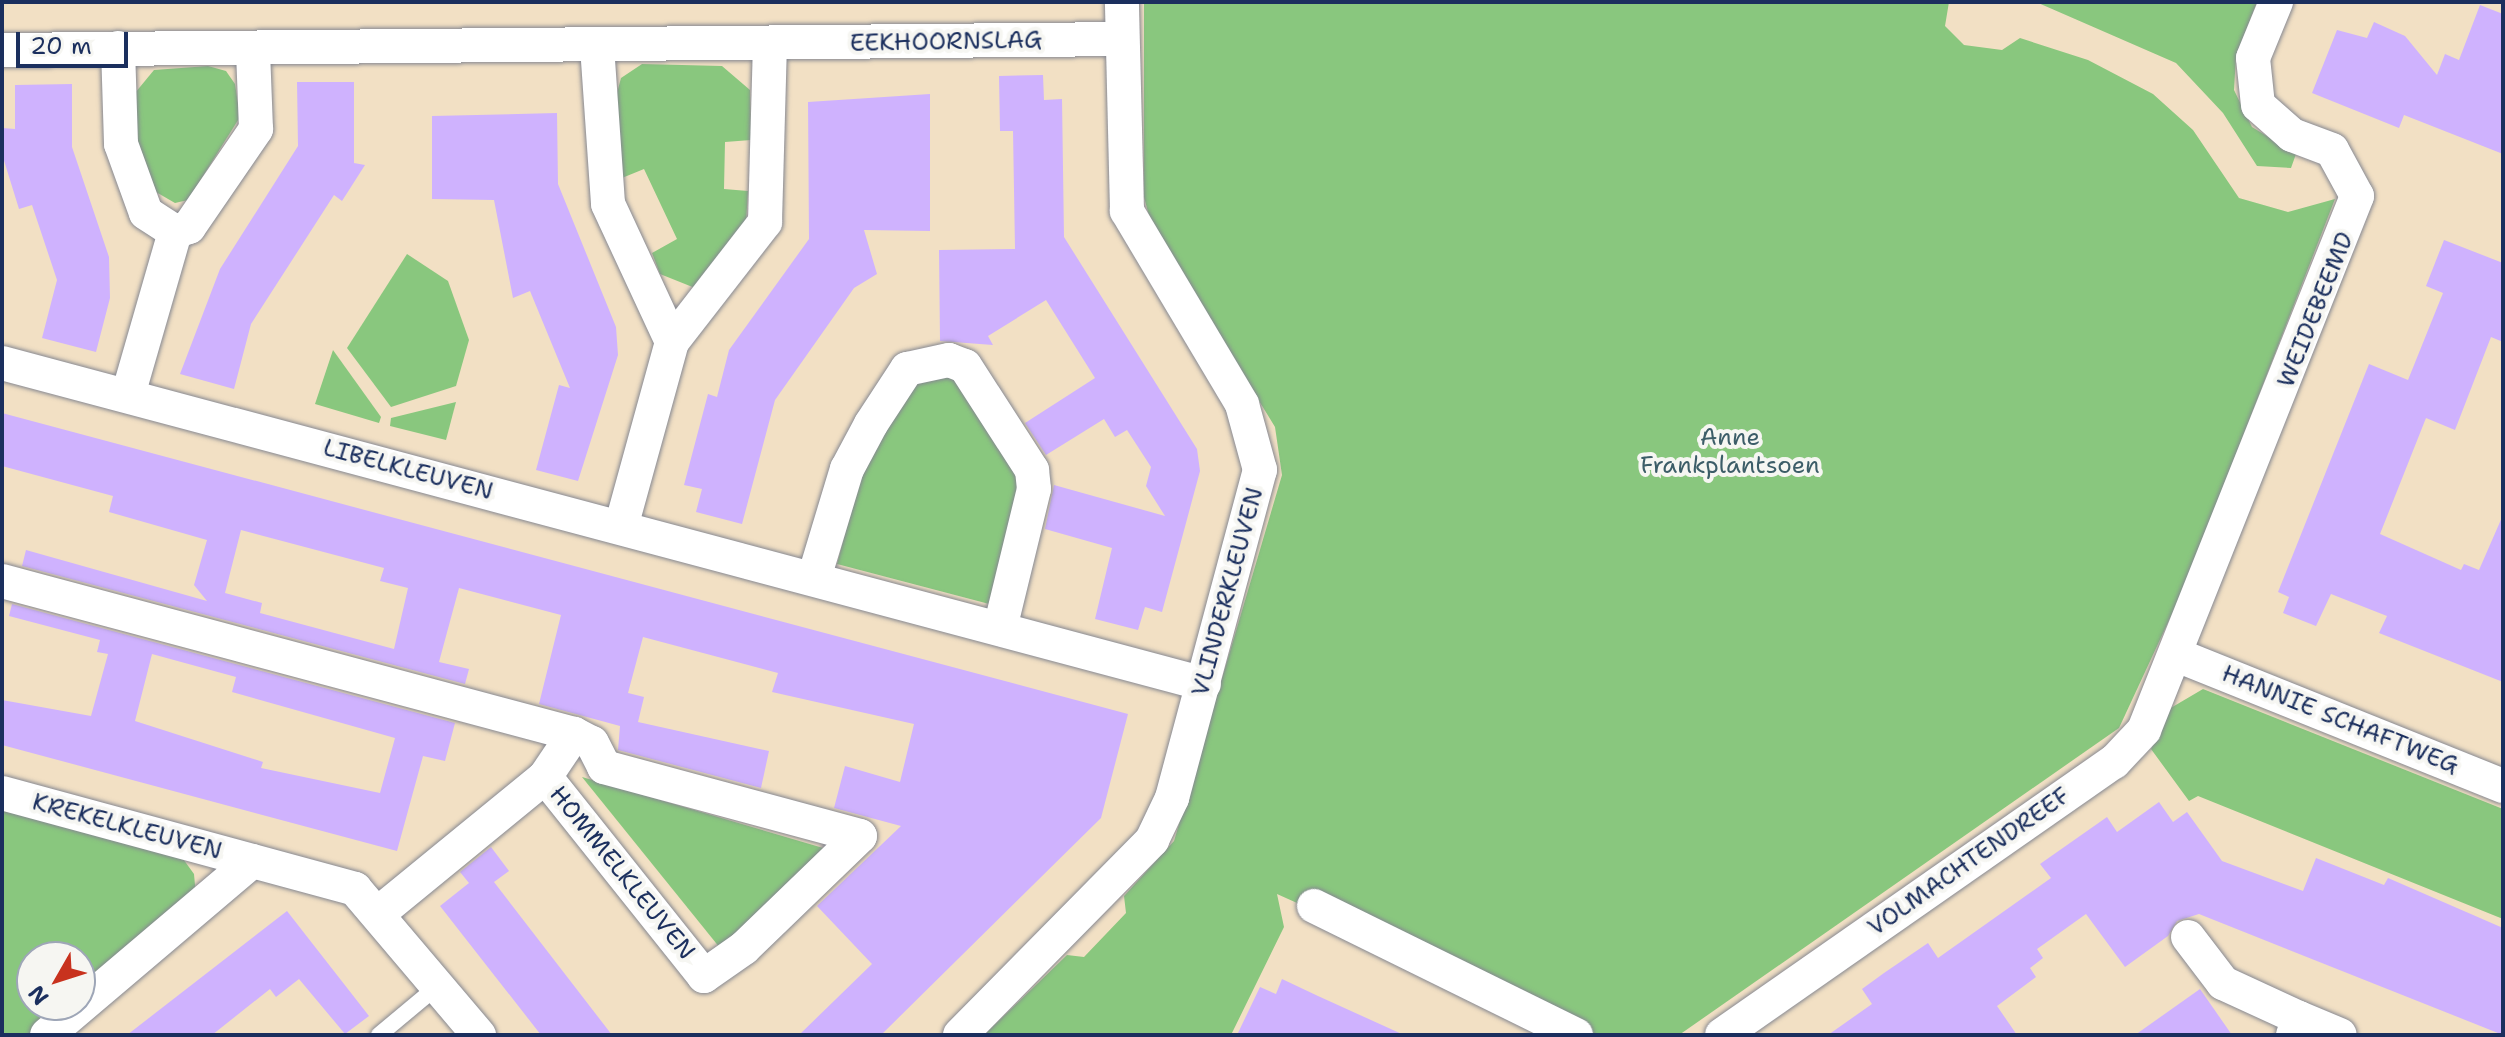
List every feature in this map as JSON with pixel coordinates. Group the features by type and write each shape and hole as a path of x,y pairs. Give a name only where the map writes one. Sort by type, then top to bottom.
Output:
{"street":[{"name":"VLINDERKLEUVEN","path":"960,1035 1152,840 1172,798 1260,470 1242,404 1127,211 1122,2"},
{"name":"WEIDEBEEMD","path":"2177,655 2357,196 2332,150 2292,135 2258,105 2253,58 2276,2"},
{"name":"EEKHOORNSLAG","path":"2,50 770,46 1122,39"},
{"path":"597,46 608,204 672,342"},
{"path":"621,527 672,342 765,222 770,46"},
{"path":"118,48 121,144 146,213 175,232"},
{"path":"175,232 189,227 256,129 253,50"},
{"path":"128,395 175,232"},
{"path":"814,578 847,469 871,424 907,369 949,360 965,366 1032,470 1034,489 1000,628"},
{"name":"LIBELKLEUVEN","path":"2,363 1204,684"},
{"name":"HOMMELKLEUVEN","path":"2,581 574,734 592,743 604,767 860,836 744,948 704,976 545,777 574,734"},
{"name":"HANNIE SCHAFTWEG","path":"2177,655 2503,786"},
{"name":"VOLMACHTENDREEF","path":"1722,1035 2114,762 2144,730 2177,655"},
{"path":"380,912 545,777"},
{"name":"KREKELKLEUVEN","path":"2,793 355,889 380,912 479,1035"},
{"name":"KREKELKLEUVEN","path":"47,1035 252,861"},
{"path":"1314,906 1576,1035"},
{"path":"2188,937 2223,983 2296,1026 2340,1035"}],"lane":[{"path":"379,1035 441,984"}],"green space":[{"name":"Anne Frankplantsoen","path":"1144,2 1949,2 1945,26 1964,45 2002,50 2020,38 2088,60 2153,94 2193,130 2239,198 2288,212 2335,199 2184,588 2119,728 1679,1035 1591,1035 1277,894 1284,927 1231,1035 984,1035 1067,955 1084,957 1126,913 1124,896 1174,841 1282,475 1275,427 1152,227 1144,197"},
{"path":"2036,2 2257,2 2236,56 2234,90 2252,127 2296,154 2291,168 2257,166 2223,113 2176,63"},
{"path":"642,64 722,66 750,90 751,140 725,142 724,189 748,191 746,223 695,288 660,274 652,253 677,239 644,169 617,180 617,93 621,78"},
{"path":"208,66 226,71 235,84 240,117 188,200 175,203 156,192 137,139 135,93 154,70"},
{"path":"407,254 448,281 469,340 456,386 391,407 347,348"},
{"path":"333,350 381,417 379,423 315,404"},
{"path":"936,372 959,381 1013,466 1020,490 993,605 837,564 864,462 922,376"},
{"path":"456,402 446,440 390,426 391,418"},
{"path":"2203,689 2503,809 2503,919 2198,796 2189,801 2151,749 2169,709"},
{"path":"582,777 830,850 720,948"},
{"path":"2,806 181,856 194,874 196,896 96,980 96,941 16,941 16,1021 48,1021 32,1035 2,1035"}],"building":[{"path":"2480,5 2503,14 2503,154 2404,115 2399,128 2312,93 2337,30 2367,38 2374,22 2405,36 2437,75 2445,54 2459,60"},
{"path":"1043,75 1044,100 1062,99 1064,237 1197,449 1200,471 1162,612 1145,607 1138,630 1095,619 1112,548 1045,529 1054,485 1165,516 1146,486 1151,467 1127,430 1115,437 1104,419 1046,455 1025,423 1095,378 1046,300 988,336 993,345 940,341 939,250 1015,249 1013,131 1000,131 999,76"},
{"path":"297,82 354,82 354,163 365,165 342,201 334,195 251,324 234,389 180,374 220,269 298,146"},
{"path":"72,84 72,147 109,257 110,298 96,352 42,338 57,280 32,205 19,209 2,154 2,128 15,129 15,85"},
{"path":"930,94 930,231 864,230 877,274 854,288 775,400 742,524 696,512 702,489 684,485 708,394 717,397 729,350 809,239 808,102"},
{"path":"557,113 558,184 616,327 618,355 578,481 536,470 559,385 570,388 530,291 513,298 494,200 432,199 432,116"},
{"path":"2444,240 2503,263 2503,342 2491,337 2455,430 2426,418 2380,534 2461,570 2464,564 2479,570 2503,515 2503,682 2379,633 2387,616 2331,594 2316,626 2283,613 2289,597 2278,592 2369,364 2408,380 2443,293 2426,286"},
{"path":"2,413 1128,714 1101,818 881,1035 799,1035 872,964 817,906 901,826 834,808 845,766 900,782 914,724 772,692 778,673 643,637 628,693 644,697 638,722 769,751 761,788 618,750 620,726 539,704 561,615 459,588 439,662 469,669 465,684 22,566 26,550 207,601 194,585 207,540 109,512 113,496 2,466","holes":["241,530 384,568 380,581 408,588 394,649 260,613 262,603 225,593"]},
{"path":"12,604 455,723 445,761 423,756 397,851 2,745 2,700 91,716 108,654 97,652 100,640 9,616","holes":["152,654 236,677 232,692 395,738 380,793 261,768 263,762 135,721"]},
{"path":"2159,802 2173,822 2187,812 2222,861 2303,891 2316,858 2384,885 2388,878 2503,928 2503,1035 2199,914 2177,921 2168,936 2125,967 2086,914 2037,949 2043,958 2030,968 2036,977 1997,1006 2017,1035 1828,1035 1872,1004 1862,989 1884,973 1928,943 1938,958 2051,878 2040,864 2107,817 2117,832"},
{"path":"491,847 509,871 494,882 612,1035 541,1035 440,906 469,883 460,872"},
{"path":"287,911 369,1016 345,1034 299,979 276,997 270,989 212,1035 127,1035"},
{"path":"1282,979 1404,1035 1237,1035 1260,987 1276,994"},
{"path":"2200,989 2232,1035 2135,1035"}]}
